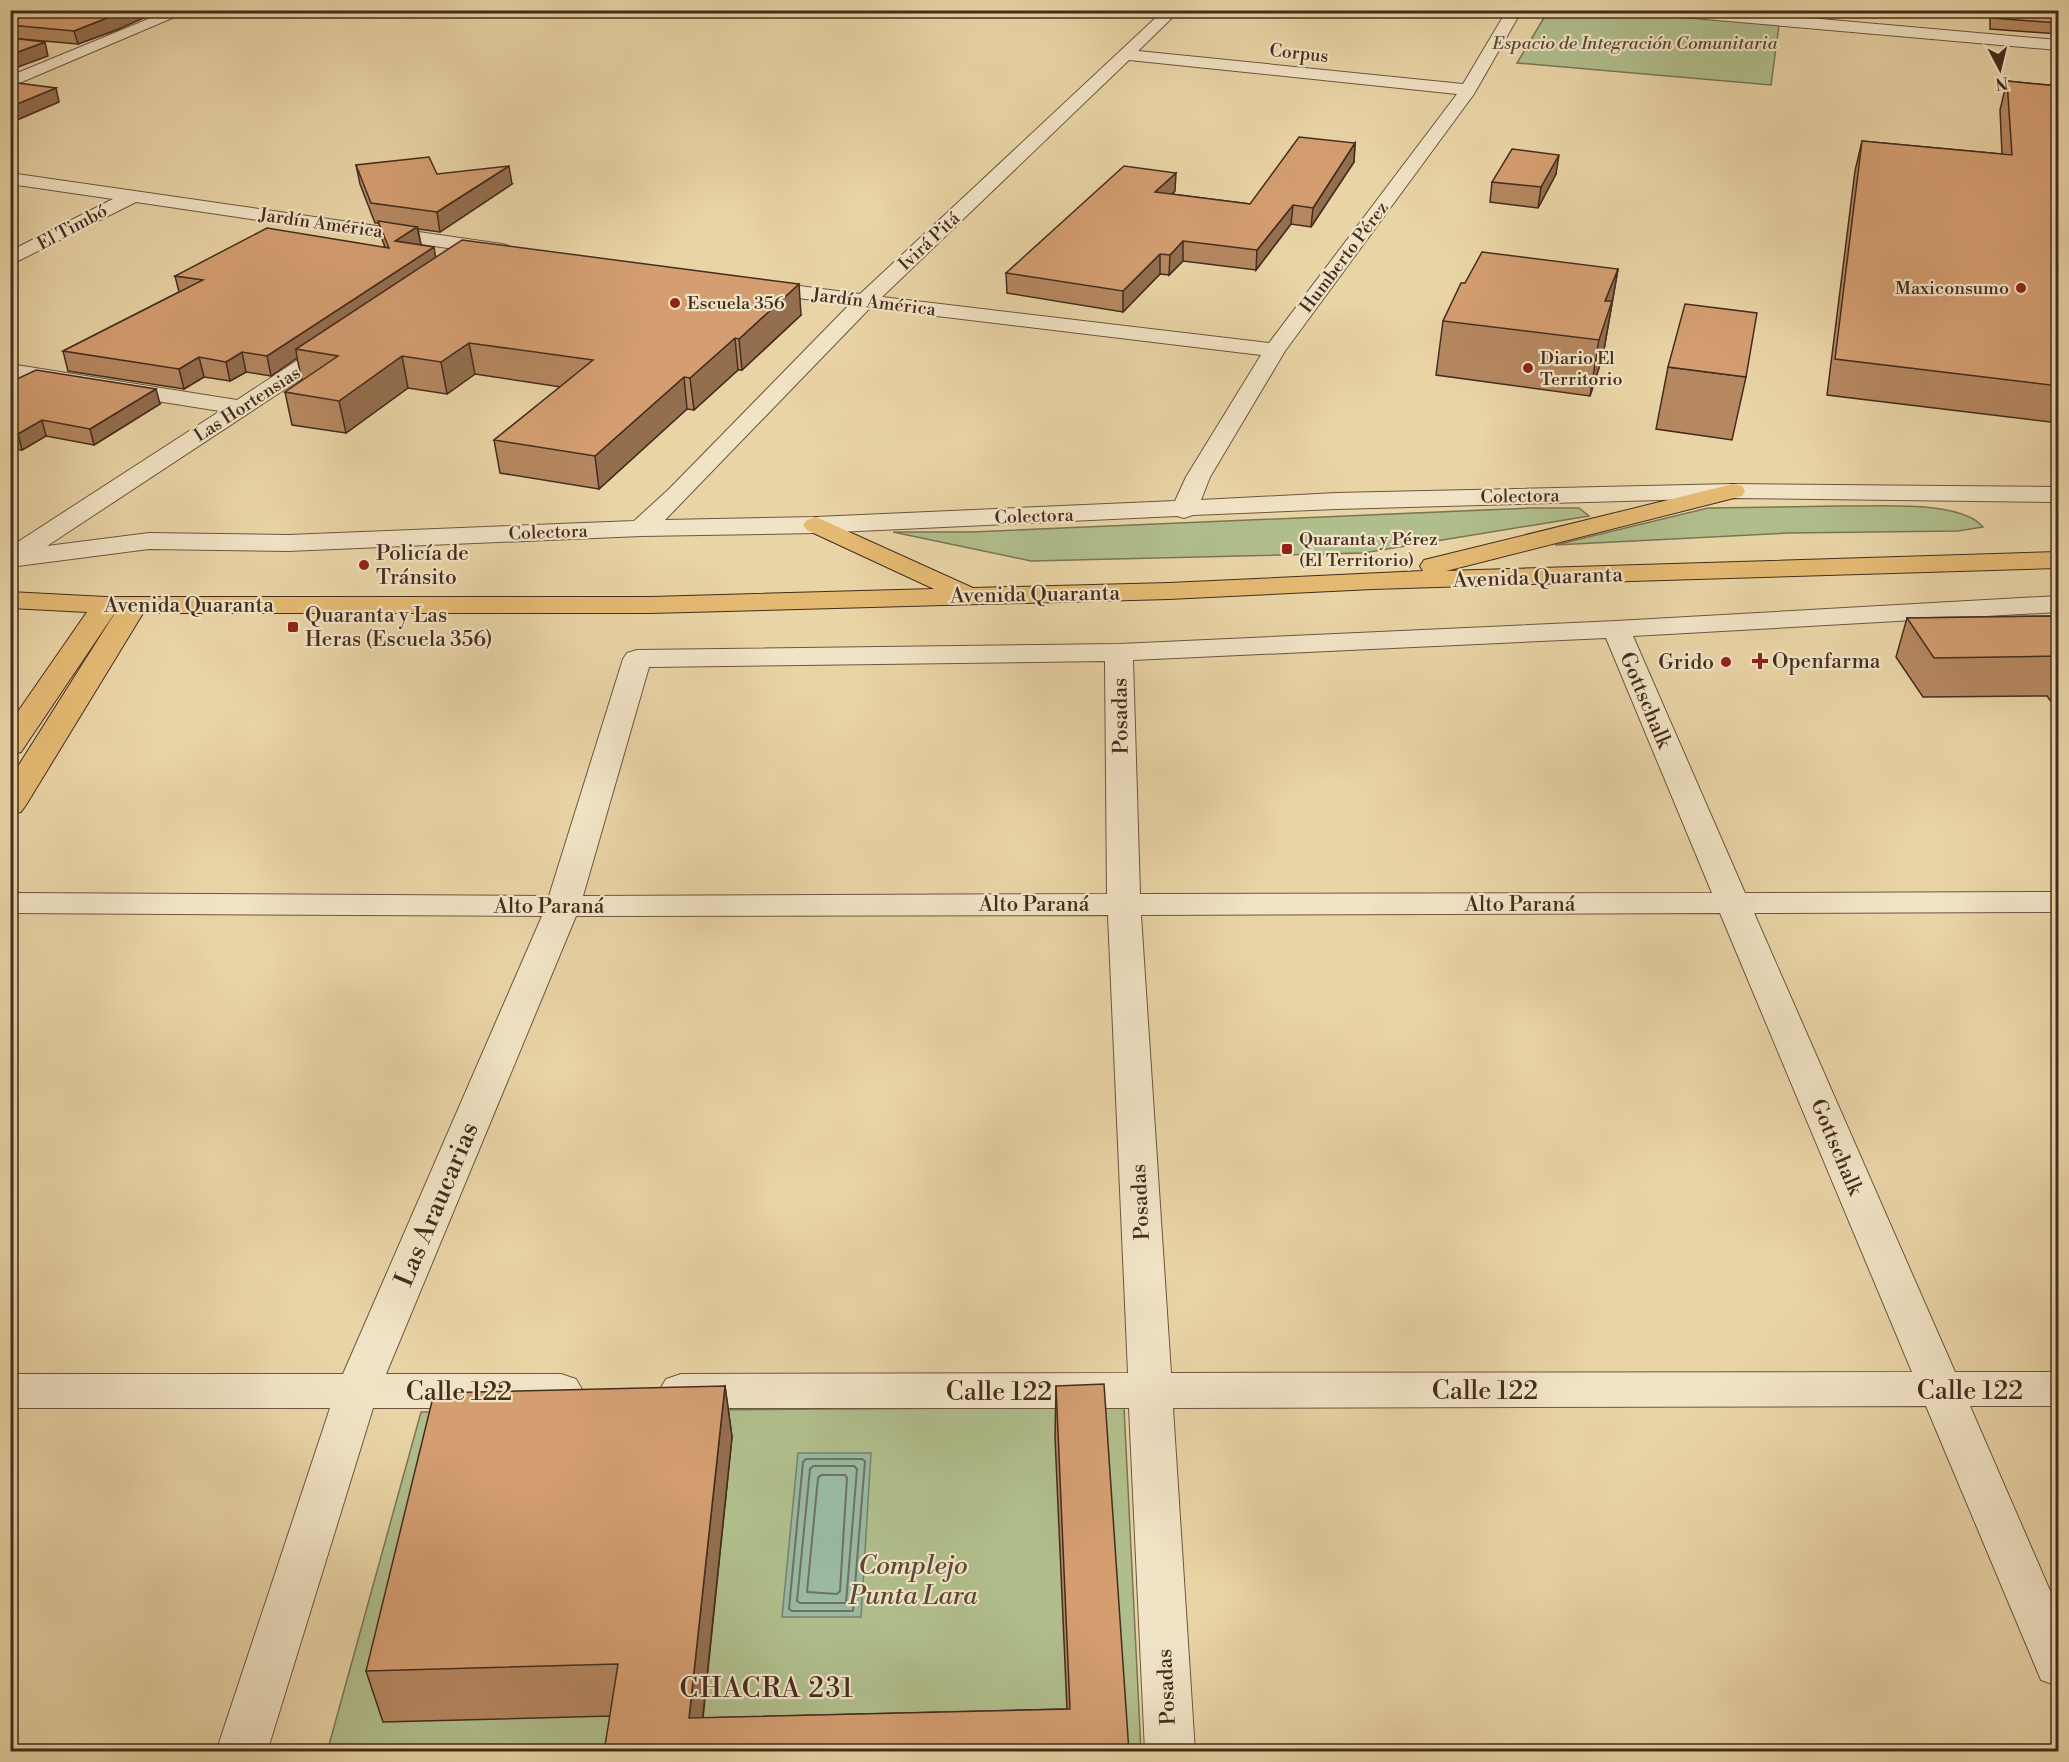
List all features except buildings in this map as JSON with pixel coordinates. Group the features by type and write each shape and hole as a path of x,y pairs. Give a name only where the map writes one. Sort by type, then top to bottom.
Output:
{"main road":[{"path":"1373,581 1733,491"},
{"path":"816,525 969,596"},
{"name":"Avenida Quaranta","path":"10,600 120,605 651,605 1169,591 1373,581 2058,560"},
{"path":"10,746 120,605"},
{"path":"10,805 120,605"}],"street":[{"path":"10,82 184,10"},
{"name":"Ivirá Pitá","path":"641,528 678,494 865,301 1173,10"},
{"name":"Humberto Pérez","path":"1184,510 1198,477 1275,350 1468,90 1515,10"},
{"path":"1659,10 1928,28 2058,45"},
{"path":"52,49 84,52"},
{"name":"Corpus","path":"1126,55 1468,90"},
{"name":"Jardín América","path":"10,178 523,254"},
{"name":"El Timbó","path":"10,260 133,195"},
{"path":"454,266 483,247"},
{"name":"Jardín América","path":"735,283 865,301 1275,350"},
{"name":"Las Hortensias","path":"11,559 358,331"},
{"path":"10,371 243,408"},
{"name":"Colectora","path":"11,559 149,541 288,543 641,528 816,525 1184,510 1336,501 1733,491 2054,500"},
{"path":"1119,652 1617,629 2058,604"},
{"name":"Gottschalk","path":"1617,629 2058,1664"},
{"name":"Las Araucarias","path":"241,1752 357,1391 563,906 637,659 1119,652"},
{"name":"Posadas","path":"1119,652 1124,904 1170,1752"},
{"name":"Alto Paraná","path":"10,903 563,906 2058,902"},
{"name":"Calle 122","path":"641,1391 2058,1389"},
{"name":"Calle 122","path":"10,1391 594,1391"}],"green space":[{"name":"Espacio de Integración Comunitaria","path":"1548,11 1616,11 1779,25 1771,85 1517,63"},
{"path":"1893,506 1936,508 1956,512 1972,518 1983,527 1958,531 1788,533 1555,545 1708,508"},
{"path":"1530,508 1579,508 1589,516 1363,553 1031,561 893,532 971,532"},
{"name":"Complejo Punta Lara","path":"1124,1407 1141,1751 327,1752 421,1412"}],"water":[{"path":"798,1453 871,1453 861,1617 782,1617"}],"place":[{"name":"Maxiconsumo","path":"2021,288"},
{"name":"Escuela 356","path":"675,303"},
{"name":"Diario El Territorio","path":"1528,368"},
{"name":"Quaranta y Pérez (El Territorio)","path":"1287,549"},
{"name":"Policía de Tránsito","path":"364,565"},
{"name":"Quaranta y Las Heras (Escuela 356)","path":"293,627"},
{"name":"Openfarma","path":"1760,661"},
{"name":"Grido","path":"1726,662"}],"district":[{"name":"CHACRA 231","path":"767,1688"}]}
